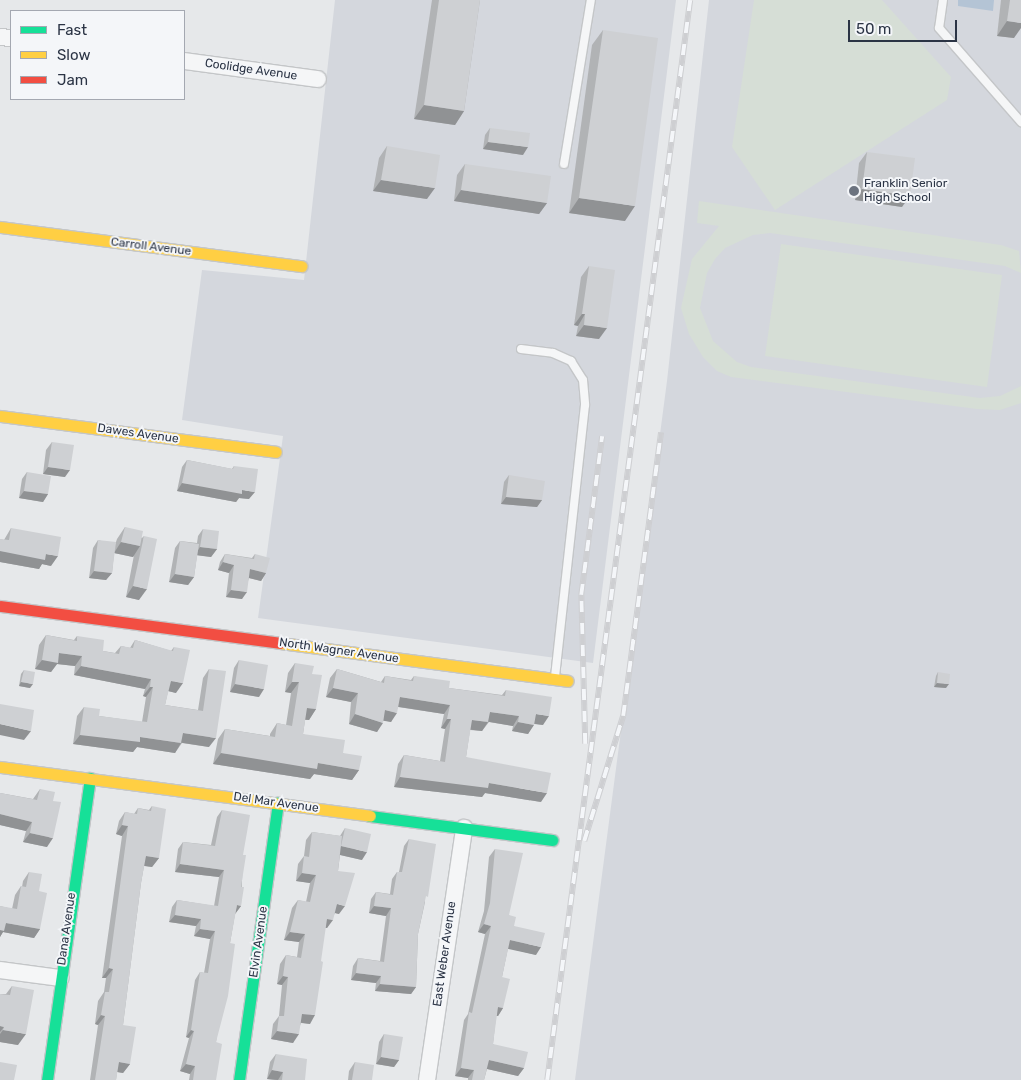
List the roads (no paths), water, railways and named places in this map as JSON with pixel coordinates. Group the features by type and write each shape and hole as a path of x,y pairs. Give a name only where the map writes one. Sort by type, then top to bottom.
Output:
{"street":[{"name":"Coolidge Avenue","path":"185,61 318,79"},
{"name":"Carroll Avenue","path":"0,227 301,266"},
{"name":"Dawes Avenue","path":"0,416 276,452"},
{"name":"North Wagner Avenue","path":"0,606 568,681"},
{"name":"Del Mar Avenue","path":"0,767 552,840"},
{"name":"Dana Avenue","path":"46,1080 90,778"},
{"name":"Elvin Avenue","path":"240,1080 278,804"},
{"name":"East Weber Avenue","path":"427,1080 464,828"},
{"path":"0,970 60,978"}],"lane":[{"path":"564,164 591,0"},
{"path":"942,0 939,28 1021,122"},
{"path":"521,349 553,353 571,362 582,380 585,405 554,679"}],"water":[{"path":"958,0 994,0 993,11 958,6"}],"railway":[{"path":"547,1080 690,0"},
{"path":"584,841 623,716 661,433"},
{"path":"585,744 581,595 602,436"}],"place":[{"name":"Franklin Senior High School","path":"854,191"}]}
